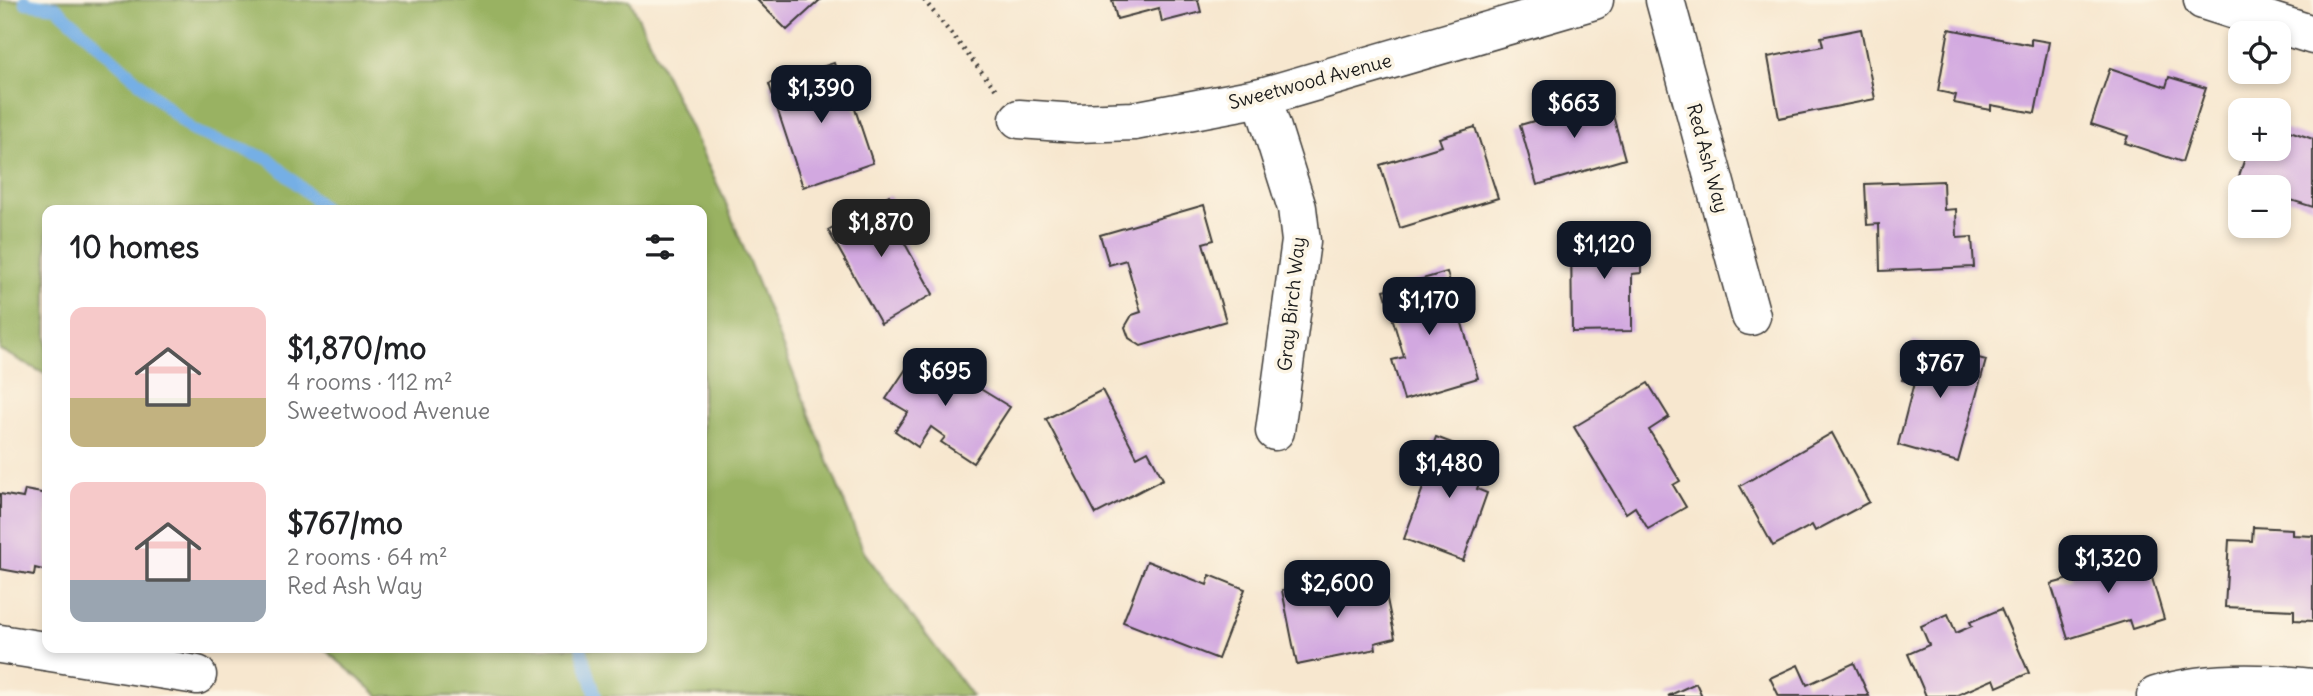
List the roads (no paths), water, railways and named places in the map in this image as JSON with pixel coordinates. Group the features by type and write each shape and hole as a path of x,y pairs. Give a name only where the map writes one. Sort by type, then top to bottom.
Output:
{"street":[{"name":"Sweetwood Avenue","path":"1019,118 1077,123 1134,121 1262,97 1594,0"},
{"name":"Red Ash Way","path":"1665,0 1751,316"},
{"path":"2203,0 2313,35"},
{"name":"Gray Birch Way","path":"1262,97 1297,208 1301,241 1275,431"},
{"path":"0,644 42,651"},
{"path":"57,653 197,675"},
{"path":"2156,696 2220,686 2271,683 2313,688"}],"waterway":[{"path":"25,0 26,3 56,7 193,131 269,159 320,205"},
{"path":"583,653 596,696"}]}
